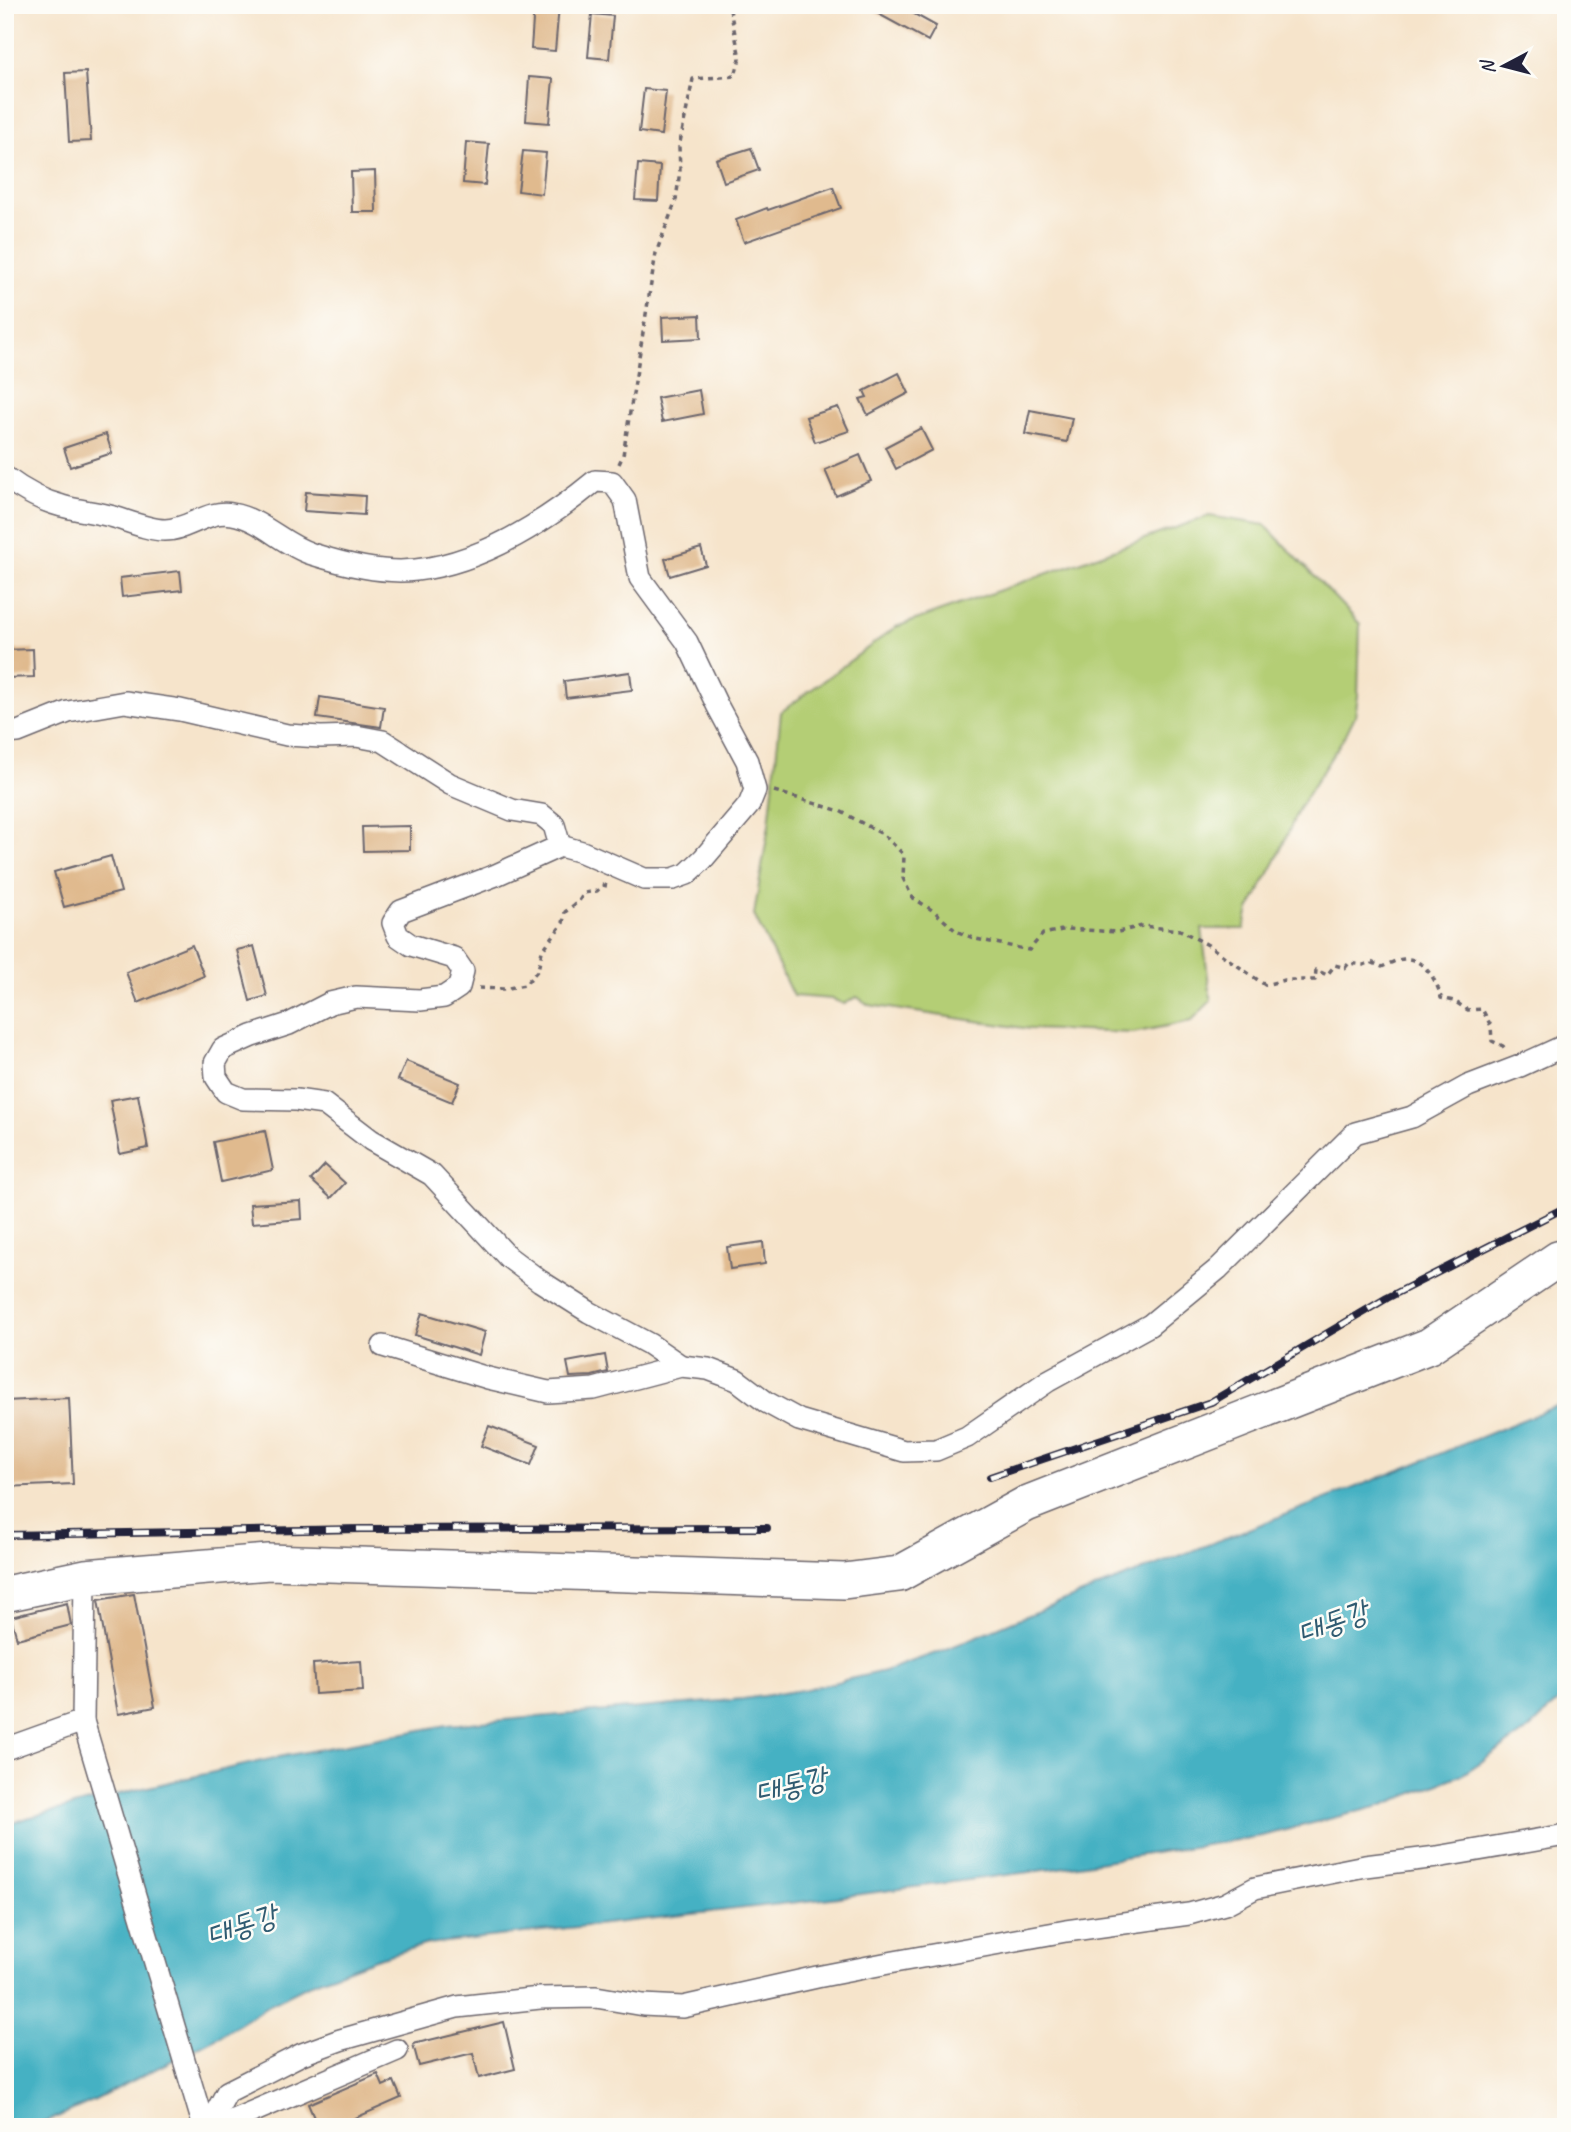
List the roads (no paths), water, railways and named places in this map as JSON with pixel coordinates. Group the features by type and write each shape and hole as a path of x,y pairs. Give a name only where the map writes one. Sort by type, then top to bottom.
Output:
{"main road":[{"path":"5,1594 85,1577 269,1562 844,1581 899,1574 1026,1504 1429,1346 1558,1259 1566,1257"}],"street":[{"path":"5,477 35,495 61,506 137,524 165,530 191,524 208,516 229,513 249,519 291,546 309,554 378,569 415,570 455,562 490,549 535,523 595,481 612,482 625,500 640,578 687,642 747,761 755,790 749,805 703,859 687,874 673,879 644,879 582,852 560,846 496,875 401,911 393,923 398,936 411,945 454,958 463,971 459,987 444,997 420,1000 356,997 330,1003 289,1024 223,1049 215,1063 216,1077 226,1092 243,1099 296,1100 324,1104 371,1140 432,1175 508,1257 540,1281 589,1312 649,1344 681,1366"},
{"path":"5,733 18,732 68,712 125,702 180,710 287,735 356,736 383,741 450,784 512,810 542,816 554,825 560,846"},
{"path":"383,1346 488,1378 548,1392 594,1389 681,1366 708,1369 737,1380 766,1402 799,1420 904,1451 936,1450 967,1437 1048,1381 1150,1325 1218,1269 1355,1133 1412,1117 1468,1086 1566,1045"},
{"path":"85,1577 83,1721 208,2125"},
{"path":"5,1749 83,1721"},
{"path":"208,2125 227,2092 302,2054 353,2036 457,2007 540,1998 596,1997 643,2005 683,2007 894,1962 1066,1931 1189,1914 1225,1904 1255,1888 1365,1866 1566,1835"},
{"path":"208,2125 397,2050"}],"water":[{"name":"대동강","path":"1566,1402 1566,1694 1530,1729 1463,1774 1380,1806 1262,1836 1053,1869 808,1901 428,1944 375,1959 314,1982 272,2003 220,2036 95,2100 35,2127 5,2127 5,1826 135,1790 279,1757 447,1725 743,1699 802,1690 884,1671 942,1651"}],"railway":[{"path":"990,1477 1211,1402 1387,1298 1566,1207"},
{"path":"5,1535 361,1529 767,1528"}]}
